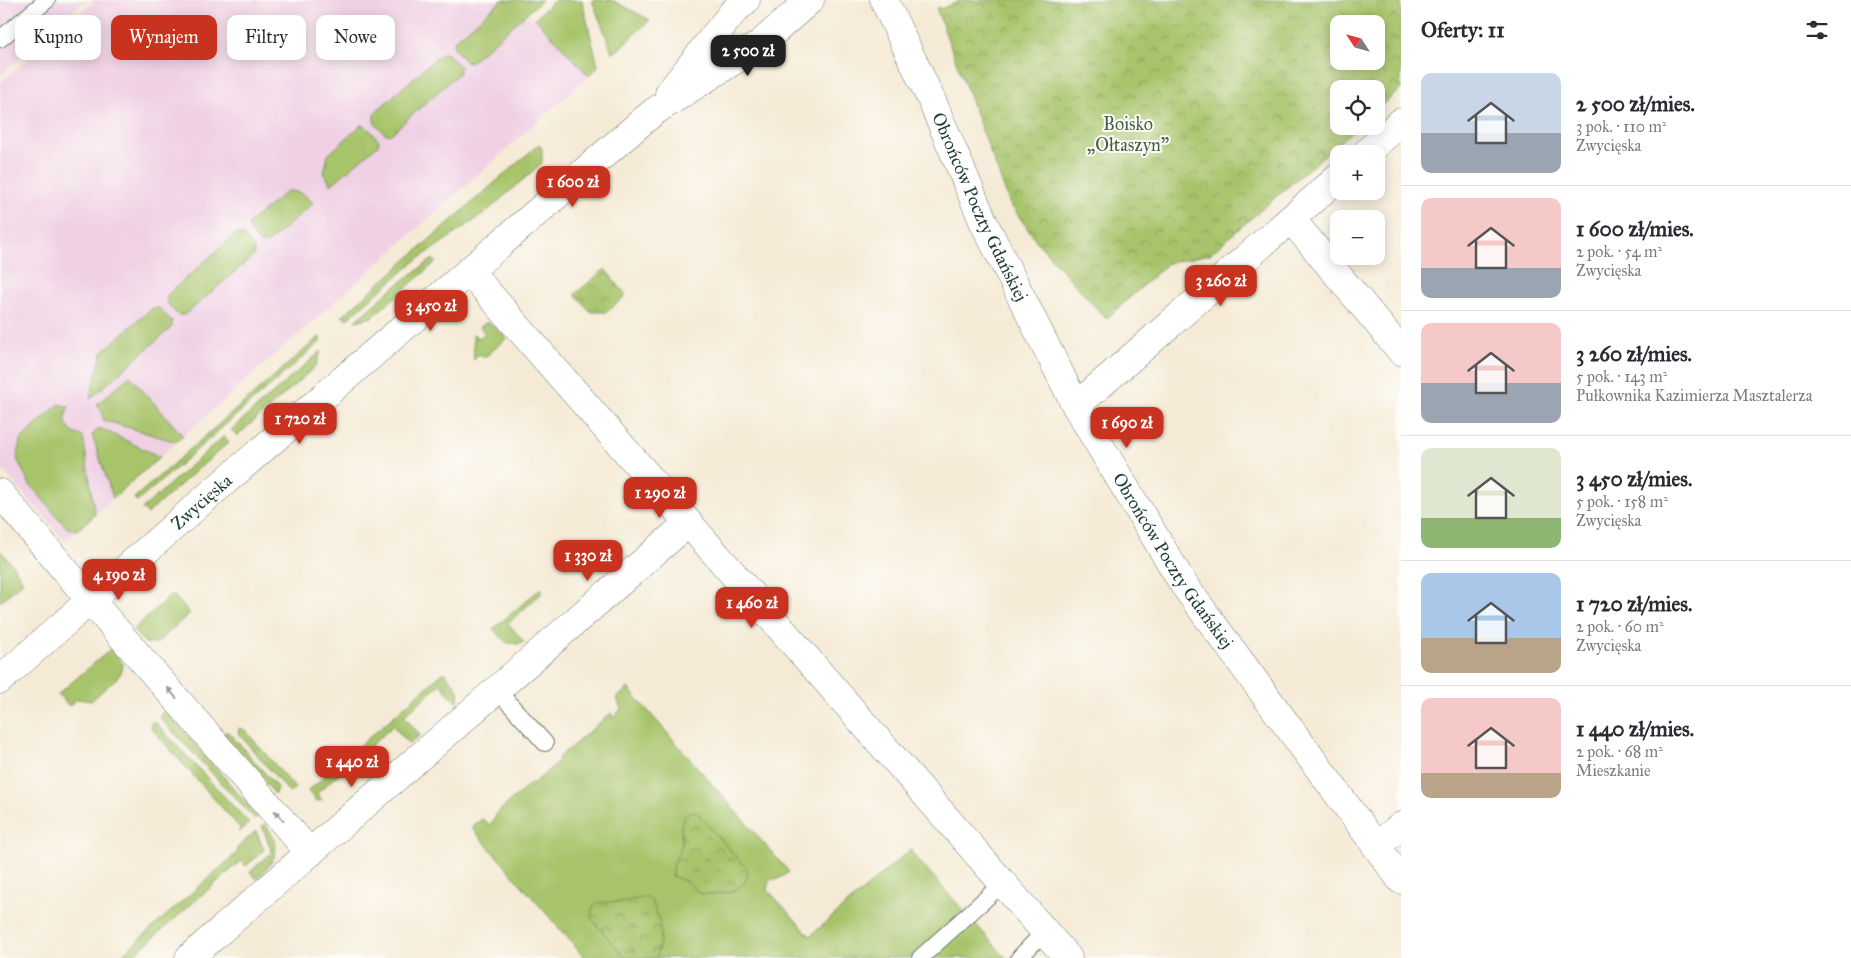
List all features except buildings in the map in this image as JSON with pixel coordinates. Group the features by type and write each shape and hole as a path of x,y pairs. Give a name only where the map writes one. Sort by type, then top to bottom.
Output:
{"street":[{"name":"Zwycięska","path":"655,111 733,12 746,0"},
{"name":"Zwycięska","path":"0,680 207,497 568,184 655,111 760,44 810,0"},
{"name":"Obrońców Poczty Gdańskiej","path":"884,0 932,101 984,223 1076,406 1184,585 1401,880"},
{"path":"1375,145 1401,122"},
{"path":"1076,406 1330,185"},
{"path":"1291,219 1401,351"},
{"path":"469,271 1068,958"},
{"path":"0,492 91,601 310,853"},
{"path":"189,958 688,523"},
{"path":"1376,846 1401,826"}],"lane":[{"path":"0,39 47,0"},
{"path":"497,690 545,743"},
{"path":"920,958 1002,884"},
{"path":"1019,958 1044,932"}],"shaded area":[{"path":"0,0 86,0 69,15 15,15 15,60 17,60 0,75"},
{"path":"95,0 502,0 491,10 535,18 589,76 65,541 0,467 0,83 26,60 101,60 101,15 78,15"}],"green space":[{"path":"502,0 542,0 471,62 465,61 454,48 454,41"},
{"path":"555,0 582,0 598,66 589,76 535,18"},
{"path":"592,0 612,0 650,20 613,54"},
{"name":"Boisko „Ołtaszyn”","path":"963,0 1401,0 1401,89 1385,102 1385,80 1330,80 1330,135 1348,135 1336,145 1330,145 1330,150 1210,254 1168,263 1106,319 1038,243 1010,204 936,8 939,7 940,9"},
{"path":"442,53 448,54 460,67 459,73 390,135 384,133 374,121 374,113"},
{"path":"361,125 366,126 379,140 378,145 331,185 324,173 328,155"},
{"path":"539,144 542,149 542,163 485,213 414,262 347,319 342,316"},
{"path":"287,191 302,194 313,203 268,243 260,243 249,230 249,223"},
{"path":"236,234 243,235 254,249 254,255 185,315 178,315 167,303 167,295"},
{"path":"433,259 436,262 372,317 355,321 393,288"},
{"path":"605,269 626,295 607,312 591,312 575,294"},
{"path":"152,308 159,308 172,321 172,327 90,399 102,352"},
{"path":"487,322 507,338 484,358 480,354 474,360 473,334 479,338 485,333 480,327"},
{"path":"319,337 321,341 137,502 134,498"},
{"path":"321,351 315,367 237,436 231,430"},
{"path":"130,376 183,436 176,442 103,420 102,412 97,404"},
{"path":"59,404 69,407 66,417 67,426 73,432 83,436 95,515 77,530 67,528 30,485 17,459 20,440"},
{"path":"100,428 160,457 113,498 92,435"},
{"path":"224,436 229,442 147,514 142,509"},
{"path":"0,550 12,564 23,582 0,602"},
{"path":"541,588 543,592 508,623 524,642 519,644 507,643 493,629"},
{"path":"172,594 190,613 156,644 145,643 133,630"},
{"path":"111,649 123,664 119,676 91,701 77,699 69,706 58,694"},
{"path":"444,672 458,690 457,703 440,684 404,716 420,735 409,744 393,726 317,793 322,800 316,801 308,791"},
{"path":"628,688 789,872 780,878 769,880 768,890 810,936 911,849 912,853 1006,958 585,958 471,827 482,819 490,825 495,815 559,761 558,758 611,713 613,718 621,709 617,698"},
{"path":"165,710 258,816 255,819 160,718"},
{"path":"152,722 156,723 249,823 239,833 240,828 151,728"},
{"path":"239,728 245,730 295,788 290,793 238,733"},
{"path":"229,732 277,787 275,794 222,733"},
{"path":"695,811 747,869 747,877 739,887 725,893 703,894 699,893 687,882 672,876 672,868 681,846 682,822 689,812"},
{"path":"265,824 274,839 275,853 269,865 257,879 250,872 272,852 262,826"},
{"path":"256,831 264,850 246,866 241,861 130,958 118,958 237,853 237,848"},
{"path":"646,897 650,899 659,921 660,942 656,958 625,958 592,919 593,907 601,903 622,902"}]}
